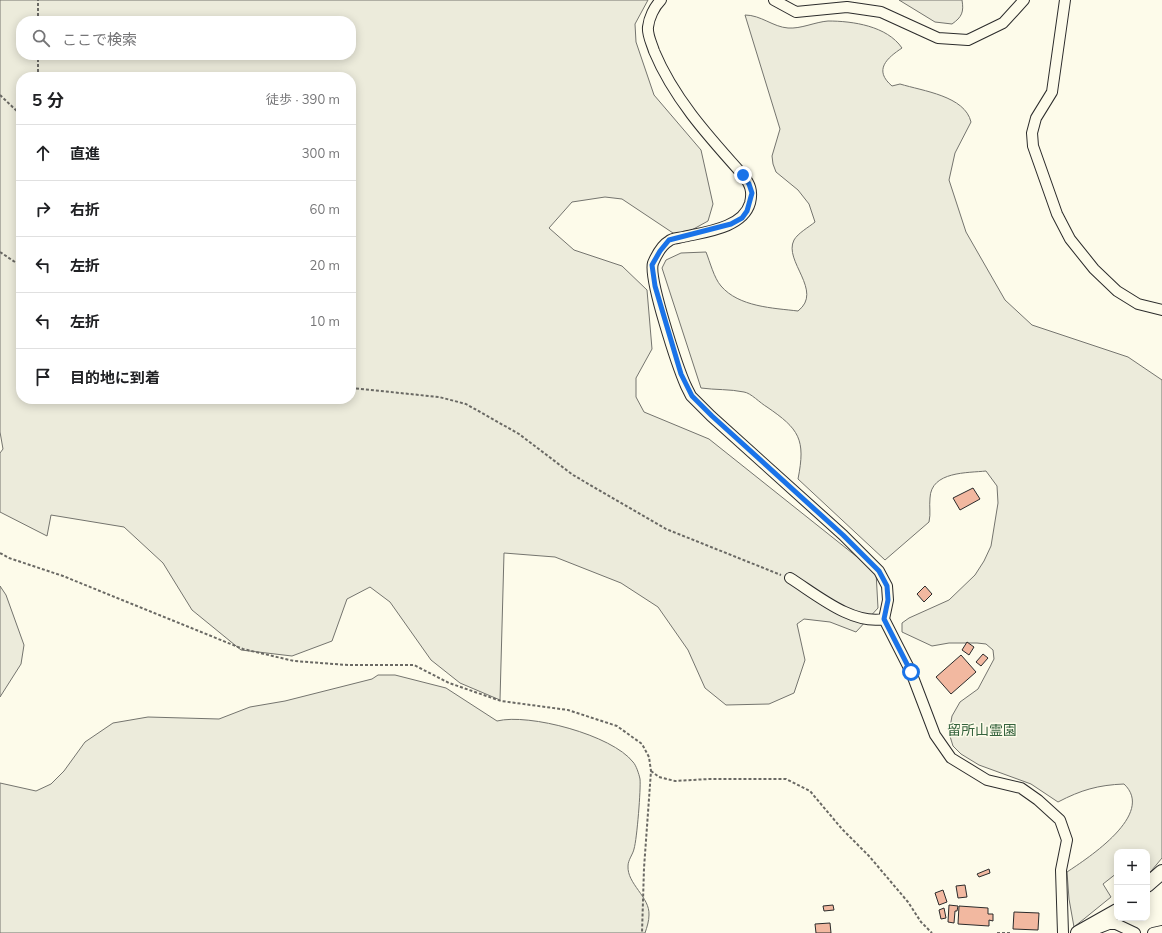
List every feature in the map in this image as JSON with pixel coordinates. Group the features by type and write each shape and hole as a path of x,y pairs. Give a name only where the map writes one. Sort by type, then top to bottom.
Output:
{"main road":[{"path":"1150,882 1162,872"},
{"path":"1081,932 1114,913"}],"street":[{"path":"661,0 653,10 648,28 651,42 661,68 680,101 743,175 749,184 752,193 747,211 742,218 731,224 669,240 660,251 652,265 655,286 681,374 692,396 712,416 843,535 879,571 887,586 888,600 884,619 911,672 936,735 951,758 987,780 1021,788 1038,800 1060,820 1067,840 1061,870 1063,933"},
{"path":"774,0 796,12 847,7 880,12 938,38 968,40 1003,23 1024,0"},
{"path":"1065,0 1052,92 1036,118 1032,133 1033,146 1057,214 1070,239 1094,269 1117,291 1138,304 1162,310"},
{"path":"790,578 854,617 872,622 884,619"},
{"path":"1081,932 1089,932 1110,924 1116,924 1135,933"},
{"path":"1153,933 1162,931"}],"path":[{"path":"38,0 38,16"},
{"path":"38,60 38,72"},
{"path":"0,95 16,110"},
{"path":"0,252 16,263"},
{"path":"356,389 439,397 466,404 519,434 572,475 666,529 790,578"},
{"path":"0,553 9,558 63,576 243,648 294,661 348,665 414,665 449,683 501,701 568,710 617,726 642,744 649,757 651,771 644,868 642,933"},
{"path":"651,771 659,777 675,781 709,779 786,779 810,791 842,830 869,856 908,902 921,922 932,933"},
{"path":"997,933 1010,933"}],"green space":[{"path":"0,0 648,0 635,24 636,42 654,95 701,150 713,204 708,221 679,237 622,199 605,197 572,202 549,228 574,250 622,266 647,290 652,349 636,378 636,397 644,412 709,439 876,572 878,608 856,632 830,622 804,619 797,624 805,660 794,693 769,704 726,705 705,688 688,650 658,607 621,583 555,557 504,553 500,700 460,683 431,660 390,602 370,587 347,599 332,641 292,656 241,650 192,610 163,563 124,527 51,515 47,536 0,512 0,453 3,449 0,432"},
{"path":"899,0 962,0 962,14 952,24 935,22"},
{"name":"留所山霊園","path":"745,15 756,17 777,26 788,28 828,21 848,22 869,26 888,34 902,48 891,56 884,65 883,75 886,80 892,86 900,84 931,92 952,100 961,106 967,113 971,122 955,153 949,180 966,232 1005,300 1032,325 1128,357 1162,380 1162,858 1150,872 1150,849 1114,849 1114,875 1103,884 1111,897 1074,927 1069,899 1067,872 1103,846 1115,834 1126,821 1132,808 1132,796 1124,784 1090,789 1074,794 1058,802 1031,784 979,765 961,754 953,746 949,733 952,716 960,702 978,689 994,659 993,650 986,644 977,643 949,643 932,646 902,632 902,623 909,618 949,600 975,575 991,546 998,503 997,486 986,471 961,473 943,478 932,489 929,522 885,560 798,479 801,454 800,444 798,436 786,422 747,393 733,390 701,388 662,268 666,260 681,253 706,252 714,274 721,286 728,293 737,298 757,305 798,311 805,303 807,294 805,285 792,248 796,237 815,222 809,204 798,190 776,172 772,156 780,129"},
{"path":"0,586 6,595 24,645 21,664 0,697"},
{"path":"378,675 395,675 446,688 497,721 511,719 529,720 569,728 607,743 622,752 633,762 640,777 640,792 635,843 628,866 631,879 646,902 648,908 649,920 645,933 0,933 0,783 36,791 51,784 64,771 85,742 113,723 148,717 219,719 250,707 285,701 372,679"}],"building":[{"path":"973,488 980,499 960,510 953,498"},
{"path":"925,586 932,594 924,602 917,594"},
{"path":"967,642 974,647 969,655 962,650"},
{"path":"983,654 988,658 981,666 976,662"},
{"path":"961,655 976,672 951,694 936,677"},
{"path":"989,869 990,873 979,877 977,874"},
{"path":"965,885 967,897 958,898 956,886"},
{"path":"943,890 947,902 939,905 935,893"},
{"path":"833,905 834,910 824,911 823,906"},
{"path":"949,905 958,906 957,911 955,911 954,923 948,922"},
{"path":"959,906 988,908 988,914 993,914 993,921 989,920 989,926 958,924"},
{"path":"944,908 946,918 941,919 939,910"},
{"path":"1014,912 1039,913 1038,930 1013,929"},
{"path":"830,923 831,933 816,933 815,924"}],"route":[{"path":"743,175 749,184 752,193 747,211 742,218 731,224 682,238 669,240 660,251 652,265 655,286 681,374 692,396 712,416 843,535 879,571 887,586 888,600 884,619 911,672"}]}
